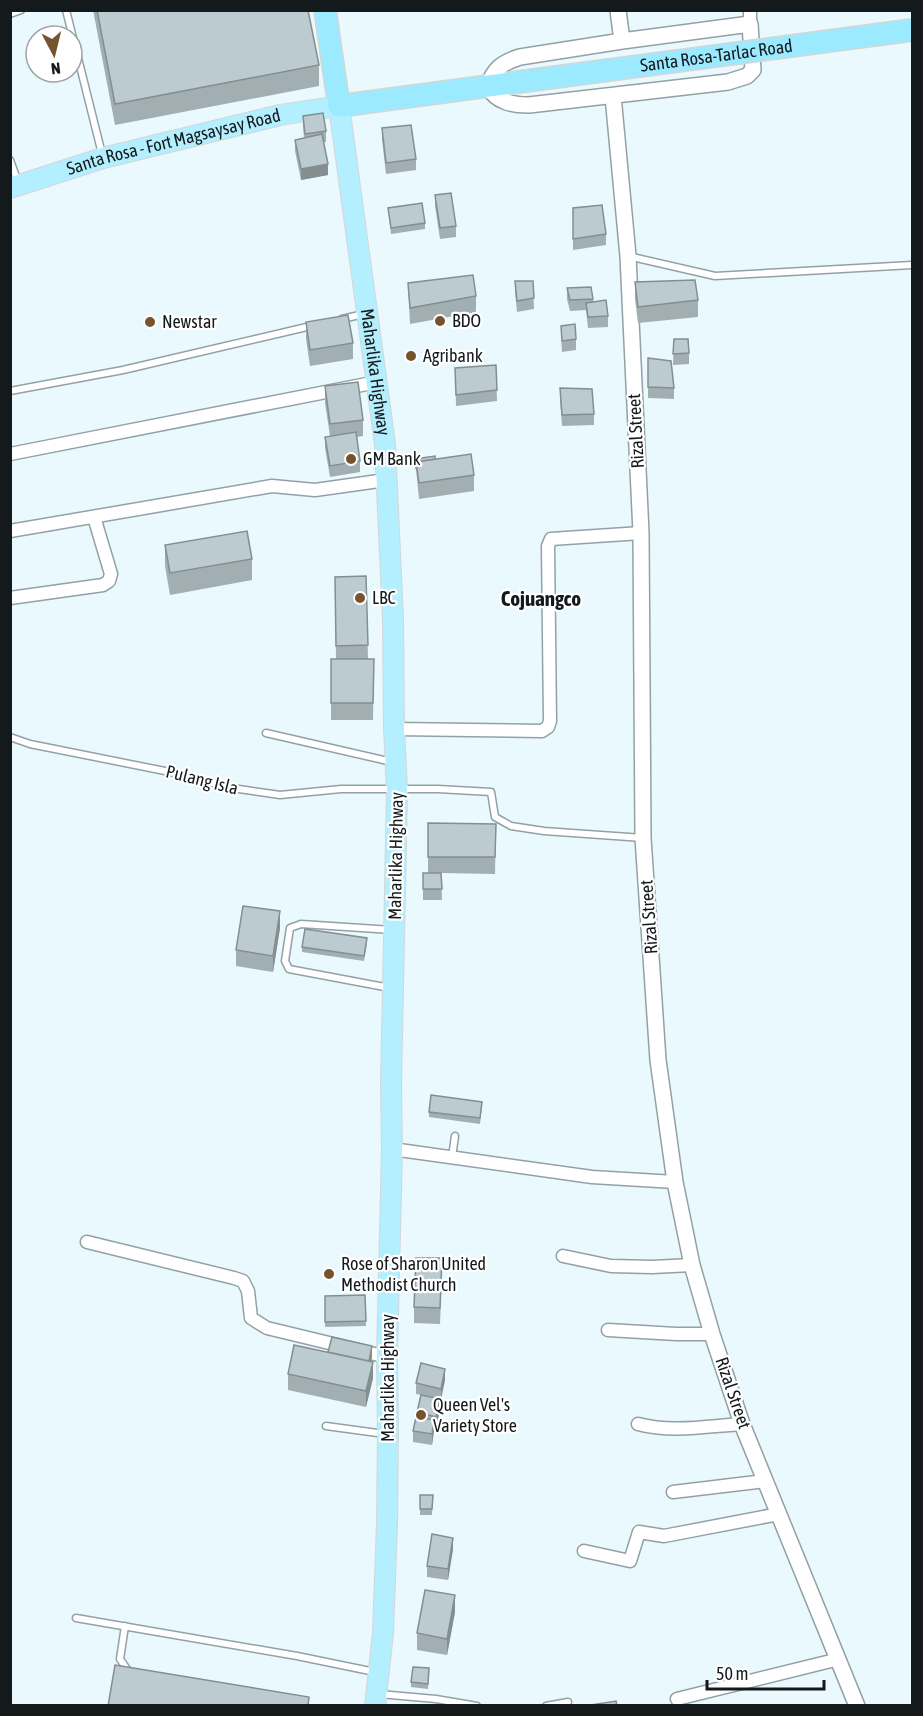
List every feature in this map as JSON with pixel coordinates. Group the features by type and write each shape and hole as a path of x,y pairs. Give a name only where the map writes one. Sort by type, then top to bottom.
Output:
{"highway":[{"name":"Maharlika Highway","path":"325,10 339,106"},
{"name":"Santa Rosa-Tarlac Road","path":"339,106 912,30"}],"main road":[{"name":"Santa Rosa - Fort Magsaysay Road","path":"15,187 103,158 280,115 339,106"},
{"name":"Maharlika Highway","path":"339,106 385,444 393,619 395,762 398,790 391,1084 385,1608 376,1700"}],"street":[{"path":"618,10 622,41"},
{"path":"750,17 753,70 747,76 728,82 518,105 502,101 492,94 488,87 499,66 512,59 750,17"},
{"name":"Rizal Street","path":"613,96 628,256 641,533 644,838 658,1060 675,1182 692,1265 742,1424 857,1706"},
{"path":"10,454 377,382"},
{"path":"10,531 272,486 315,490 386,480"},
{"path":"10,598 103,585 110,580 111,574 94,517"},
{"path":"394,729 542,731 548,727 550,721 548,546 551,539 641,533"},
{"path":"392,1149 592,1177 675,1182"},
{"path":"87,1242 243,1281 248,1292 251,1318 267,1328 387,1357"},
{"path":"563,1256 611,1266 692,1265"},
{"path":"608,1330 654,1334 712,1334"},
{"path":"638,1424 650,1427 692,1428 742,1424"},
{"path":"673,1492 765,1481"},
{"path":"584,1551 630,1561 639,1532 664,1536 778,1514"},
{"path":"677,1699 839,1659"}],"lane":[{"path":"10,14 21,10"},
{"path":"66,10 103,158"},
{"path":"10,160 15,187"},
{"path":"628,256 716,276 912,265"},
{"path":"333,321 368,313"},
{"path":"10,391 123,370 321,324"},
{"path":"266,733 395,762"},
{"name":"Pulang Isla","path":"10,737 30,744 175,772 232,788 280,795 341,789 438,789 491,792 495,817 511,826 544,831 644,838"},
{"path":"393,989 289,969 285,961 290,928 302,924 394,930"},
{"path":"452,1157 455,1136"},
{"path":"326,1426 388,1435"},
{"path":"76,1618 297,1656 379,1673"},
{"path":"124,1626 120,1659 130,1674 137,1677"},
{"path":"376,1700 436,1699 477,1706"},
{"path":"546,1706 568,1702"}],"building":[{"path":"97,10 308,10 319,65 115,104"},
{"path":"323,113 326,131 305,134 303,116"},
{"path":"411,125 416,159 386,163 382,128"},
{"path":"322,134 328,164 301,169 295,140"},
{"path":"451,193 456,226 440,228 435,195"},
{"path":"422,203 425,223 391,228 388,208"},
{"path":"602,205 606,234 573,239 573,208"},
{"path":"473,275 476,296 410,308 408,283"},
{"path":"695,280 698,300 638,307 635,282"},
{"path":"515,281 533,281 534,298 517,301"},
{"path":"591,287 593,299 570,300 567,288"},
{"path":"606,300 608,316 588,317 586,303"},
{"path":"348,315 353,343 310,350 306,322"},
{"path":"575,324 576,339 562,341 561,326"},
{"path":"674,339 688,339 689,353 673,354"},
{"path":"648,358 671,361 674,388 648,387"},
{"path":"496,365 497,390 456,395 455,368"},
{"path":"358,382 363,420 330,424 325,386"},
{"path":"560,388 592,389 594,414 562,415"},
{"path":"356,432 360,461 330,466 325,437"},
{"path":"471,454 474,475 419,483 416,462"},
{"path":"435,456 435,459 416,462 416,469 415,459"},
{"path":"247,531 252,559 170,573 165,545"},
{"path":"366,576 368,645 336,646 335,577"},
{"path":"331,659 374,659 373,703 331,703"},
{"path":"428,823 496,824 495,857 428,857"},
{"path":"423,873 441,873 442,889 423,889"},
{"path":"243,906 280,911 273,956 236,950"},
{"path":"305,929 367,938 364,956 302,947"},
{"path":"431,1095 482,1102 480,1118 429,1112"},
{"path":"416,1258 442,1258 440,1308 414,1307"},
{"path":"365,1295 366,1321 325,1322 325,1296"},
{"path":"332,1337 372,1346 369,1361 328,1352"},
{"path":"294,1345 373,1362 366,1391 288,1374"},
{"path":"421,1363 445,1369 441,1389 416,1383"},
{"path":"421,1395 440,1399 436,1417 417,1412"},
{"path":"416,1417 434,1420 432,1434 413,1431"},
{"path":"420,1495 433,1495 432,1509 420,1509"},
{"path":"432,1534 453,1538 448,1569 427,1566"},
{"path":"425,1590 455,1595 447,1639 417,1633"},
{"path":"115,1665 309,1697 308,1706 108,1706"},
{"path":"413,1667 429,1668 428,1684 411,1682"},
{"path":"616,1701 617,1706 584,1706"}],"place":[{"name":"BDO","path":"440,321"},
{"name":"Newstar","path":"150,322"},
{"name":"Agribank","path":"411,356"},
{"name":"GM Bank","path":"351,459"},
{"name":"LBC","path":"360,598"},
{"name":"Rose of Sharon United Methodist Church","path":"329,1274"},
{"name":"Queen Vel's Variety Store","path":"421,1415"}],"district":[{"name":"Cojuangco","path":"541,599"}]}
